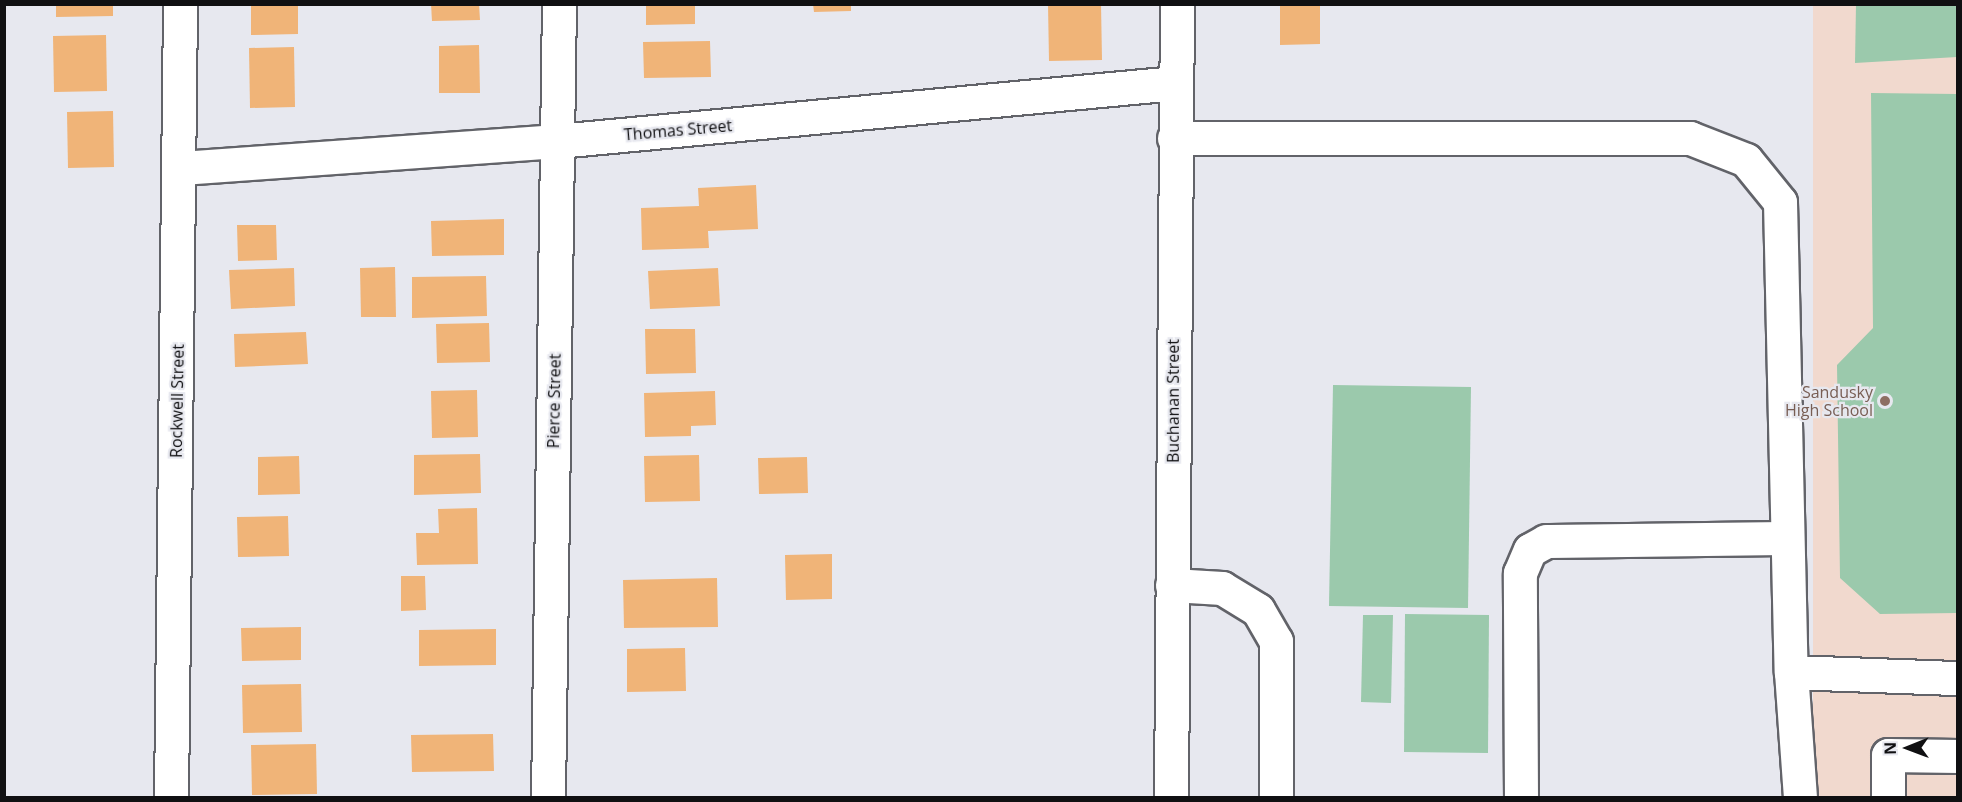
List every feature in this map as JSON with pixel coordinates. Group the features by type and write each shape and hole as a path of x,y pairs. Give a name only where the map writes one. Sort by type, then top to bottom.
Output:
{"street":[{"name":"Rockwell Street","path":"171,798 180,168 180,4"},
{"name":"Pierce Street","path":"548,798 559,4"},
{"name":"Buchanan Street","path":"1171,798 1174,138 1177,4"},
{"name":"Thomas Street","path":"180,168 558,141 1175,82"},
{"path":"1174,138 1690,138 1746,160 1780,202 1791,672 1800,798"},
{"path":"1521,798 1520,573 1530,550 1546,541 1787,538"},
{"path":"1172,585 1222,588 1258,610 1276,640 1276,798"},
{"path":"1791,672 1958,678"},
{"path":"1888,798 1888,755 1958,756"}],"shaded area":[{"name":"Sandusky High School","path":"1813,5 1957,5 1957,797 1813,797"}],"green space":[{"path":"1856,5 1957,5 1957,57 1855,63"},
{"path":"1871,93 1957,94 1957,613 1880,614 1840,578 1837,365 1873,328"},
{"path":"1333,385 1471,387 1468,608 1329,606"},
{"path":"1405,614 1489,615 1488,753 1404,752"},
{"path":"1363,615 1393,615 1391,703 1361,702"}],"building":[{"path":"56,4 113,4 113,16 56,17"},
{"path":"251,4 298,4 298,34 251,35"},
{"path":"431,4 479,4 480,20 432,21"},
{"path":"646,4 695,4 695,24 646,25"},
{"path":"813,4 851,4 851,11 814,12"},
{"path":"1048,4 1101,4 1102,60 1049,61"},
{"path":"1280,4 1320,4 1320,44 1280,45"},
{"path":"106,35 107,91 54,92 53,36"},
{"path":"710,41 711,77 644,78 643,42"},
{"path":"479,45 480,93 439,93 439,46"},
{"path":"294,47 295,107 250,108 249,48"},
{"path":"113,111 114,167 68,168 67,112"},
{"path":"756,185 758,229 708,231 709,248 642,250 641,208 699,206 698,188"},
{"path":"504,219 504,255 432,256 431,221"},
{"path":"237,225 276,225 277,260 238,261"},
{"path":"395,267 396,317 361,317 360,268"},
{"path":"294,268 295,306 231,309 229,270"},
{"path":"718,268 720,306 650,309 648,271"},
{"path":"486,276 487,316 412,318 412,277"},
{"path":"489,323 490,362 437,363 436,324"},
{"path":"645,329 695,329 696,373 646,374"},
{"path":"306,332 308,364 235,367 234,334"},
{"path":"477,390 478,437 432,438 431,391"},
{"path":"715,391 716,425 691,426 691,436 645,437 644,393"},
{"path":"480,454 481,493 414,495 414,455"},
{"path":"699,455 700,501 645,502 644,456"},
{"path":"299,456 300,494 258,495 258,457"},
{"path":"807,457 808,493 759,494 758,458"},
{"path":"477,508 478,564 417,565 416,533 439,533 438,509"},
{"path":"288,516 289,556 238,557 237,517"},
{"path":"832,554 832,599 786,600 785,555"},
{"path":"401,576 425,576 426,610 401,611"},
{"path":"717,578 718,627 624,628 623,580"},
{"path":"301,627 301,660 242,661 241,628"},
{"path":"496,629 496,665 419,666 419,630"},
{"path":"685,648 686,691 627,692 627,649"},
{"path":"301,684 302,732 243,733 242,685"},
{"path":"493,734 494,771 412,772 411,735"},
{"path":"316,744 317,794 252,795 251,745"}],"place":[{"name":"Sandusky High School","path":"1885,401"}]}
